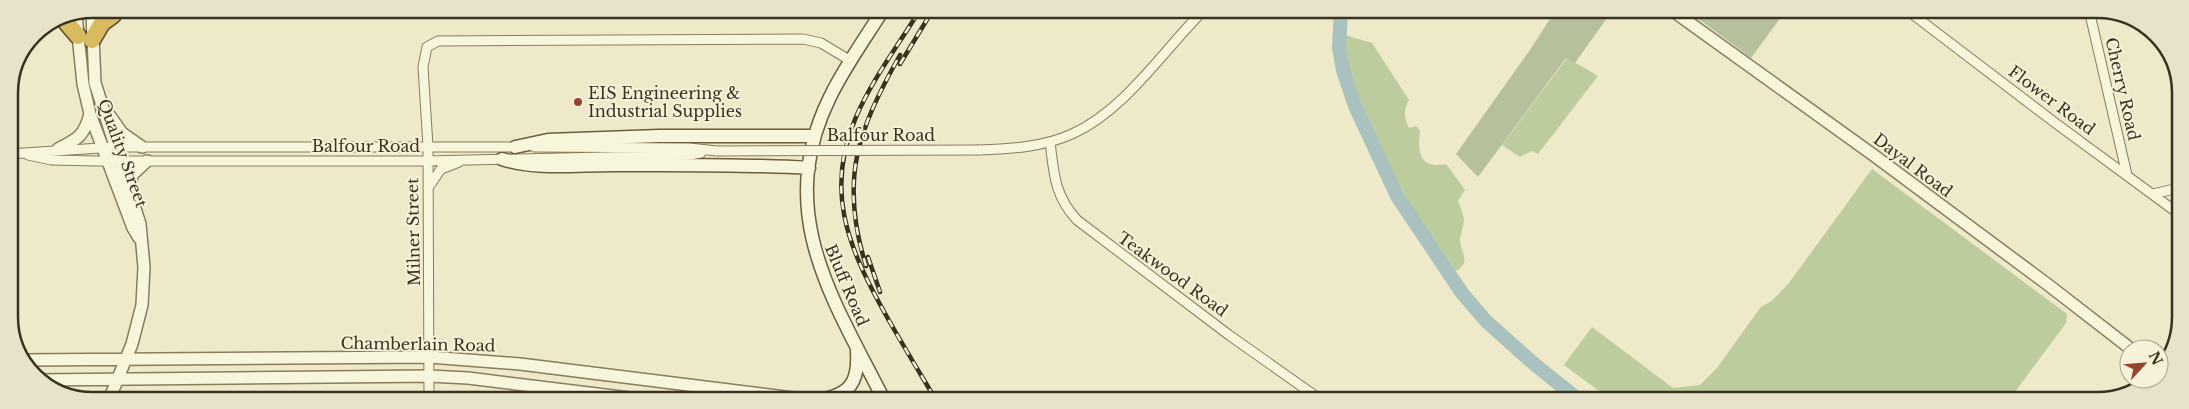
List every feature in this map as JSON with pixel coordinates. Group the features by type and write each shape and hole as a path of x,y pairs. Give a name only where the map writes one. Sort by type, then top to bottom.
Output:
{"highway":[{"path":"68,22 85,38 109,18"}],"main road":[{"name":"Bluff Road","path":"878,18 830,96 814,136 807,192 811,238 824,279 880,392"},
{"path":"515,147 557,140 659,136 814,136"},
{"path":"502,159 515,164 557,166 773,165 809,168"},
{"path":"844,392 856,377 858,368 857,347"}],"street":[{"name":"Quality Street","path":"91,18 85,38 82,84 106,161 133,228 140,239"},
{"name":"Balfour Road","path":"17,153 101,147 428,146 689,148 715,151 979,150 1027,147 1050,142 1072,134 1109,110 1130,91 1197,18"},
{"name":"Dayal Road","path":"1683,18 1872,154 2119,340"},
{"name":"Cherry Road","path":"2092,18 2126,175"},
{"name":"Quality Street","path":"78,19 85,38 97,90 140,224 144,267 142,306 132,344 112,392"},
{"name":"Flower Road","path":"1919,19 2172,209"},
{"name":"Milner Street","path":"429,392 428,146 423,67 427,47 438,40 803,39 821,43 851,61"},
{"path":"97,90 114,124 122,133 142,147"},
{"path":"58,149 80,137 86,130 90,114"},
{"name":"Teakwood Road","path":"1050,142 1056,186 1065,206 1076,220 1229,335 1311,392"},
{"path":"267,146 267,161"},
{"name":"Balfour Road","path":"20,153 51,160 427,161 570,156 690,155 715,151"},
{"path":"428,189 441,170 472,159"},
{"path":"130,193 132,175 148,161"},
{"path":"2153,194 2172,190"},
{"name":"Chamberlain Road","path":"32,360 429,357 520,364 745,392"},
{"name":"Chamberlain Road","path":"53,380 116,381 182,378 429,376 468,378 581,392"}],"green space":[{"path":"1551,18 1607,18 1575,63 1566,58 1478,177 1456,154"},
{"path":"1697,18 1780,18 1751,58"},
{"path":"1345,35 1372,43 1409,100 1405,117 1409,128 1416,126 1420,130 1419,146 1424,161 1429,164 1447,165 1465,190 1458,201 1464,218 1460,244 1464,256 1464,264 1456,271 1407,200 1381,149 1351,78 1346,57"},
{"path":"1567,58 1598,76 1538,154 1532,151 1520,157 1502,145"},
{"path":"1872,169 2067,314 2066,323 2015,392 1600,392 1564,365 1592,327 1673,388 1700,385 1717,368 1760,308 1773,300 1789,283"}],"waterway":[{"path":"1341,18 1339,47 1343,70 1355,106 1397,196 1462,293 1486,321 1569,392"}],"railway":[{"path":"915,18 877,77 856,117 847,143 842,168 841,192 844,215 859,261 888,320 931,392"},
{"path":"900,64 928,18"},
{"path":"866,266 858,235 854,207 854,181 857,156 873,107 900,55"},
{"path":"868,257 880,292"}],"place":[{"name":"EIS Engineering & Industrial Supplies","path":"578,102"}]}
